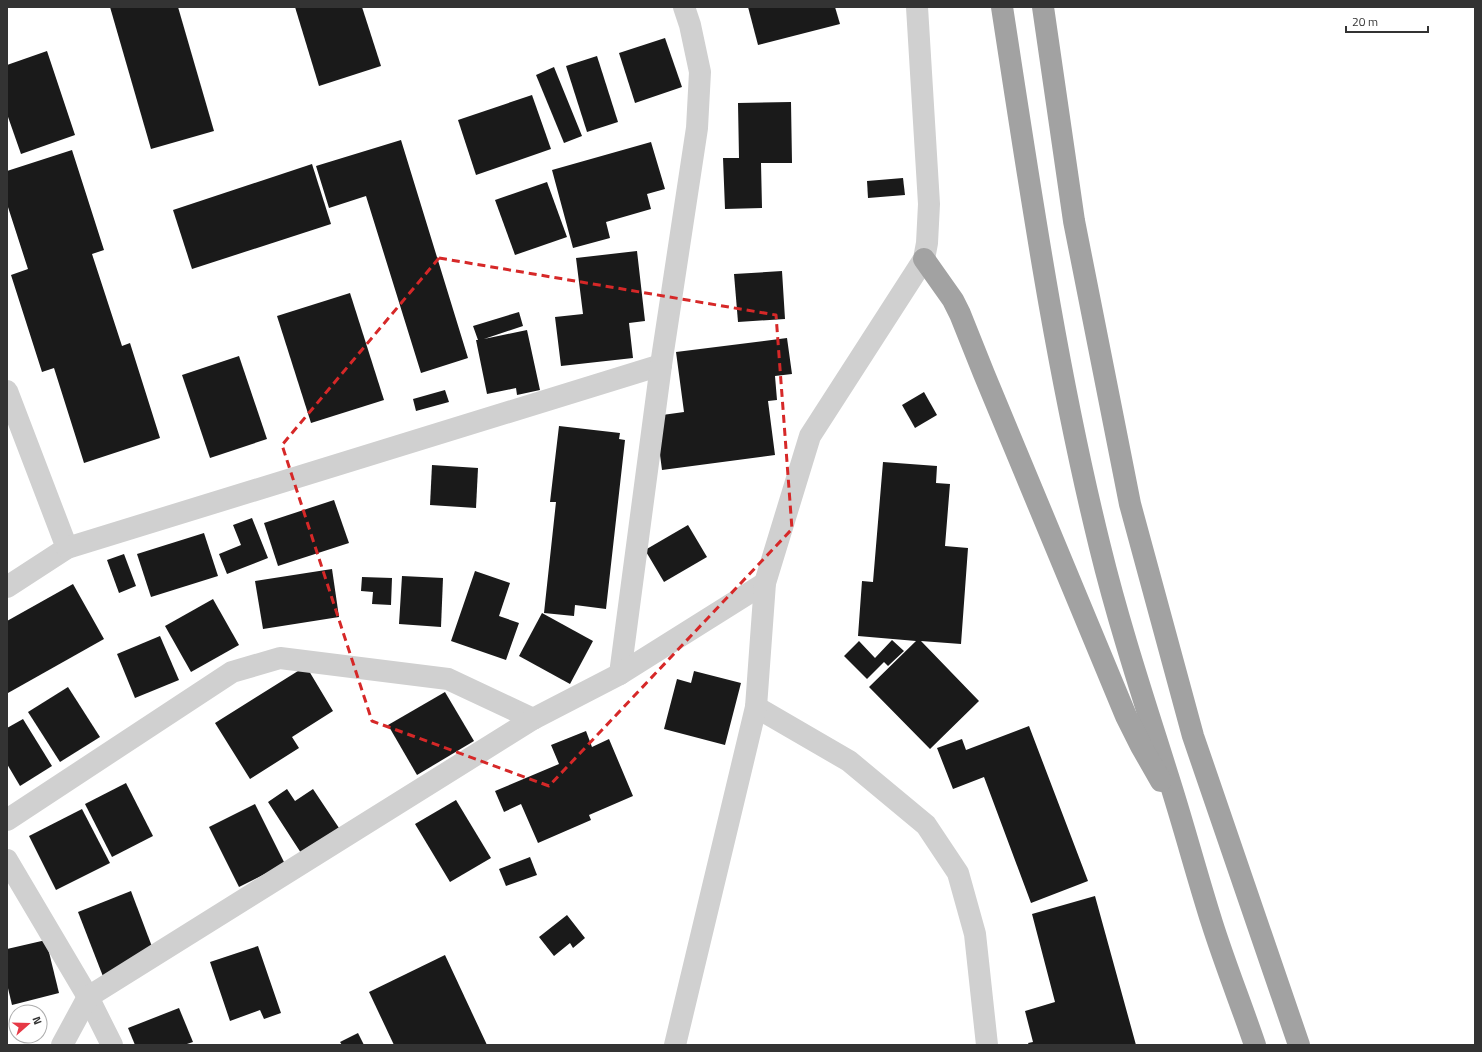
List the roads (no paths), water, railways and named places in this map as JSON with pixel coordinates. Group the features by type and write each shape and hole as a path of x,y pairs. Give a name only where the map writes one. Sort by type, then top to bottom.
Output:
{"highway":[{"path":"1002,7 1053,325 1076,442 1100,546 1122,628 1177,804 1212,924 1255,1045"},
{"path":"1044,7 1074,221 1130,504 1193,736 1300,1045"},
{"path":"924,259 953,300 963,321 1126,716 1154,770 1177,804"}],"street":[{"path":"620,674 661,365 696,128 700,72 690,25 684,7"},
{"path":"675,1045 756,707 765,584 810,436 924,259 927,244 929,204 916,7"},
{"path":"7,587 67,548 661,365"},
{"path":"7,391 67,548"},
{"path":"62,1045 88,997 533,719 620,674 765,584"},
{"path":"7,820 232,672 280,658 448,679 533,719"},
{"path":"756,707 849,761 926,825 958,873 973,926 987,1045"},
{"path":"7,860 88,997 112,1045"}]}
